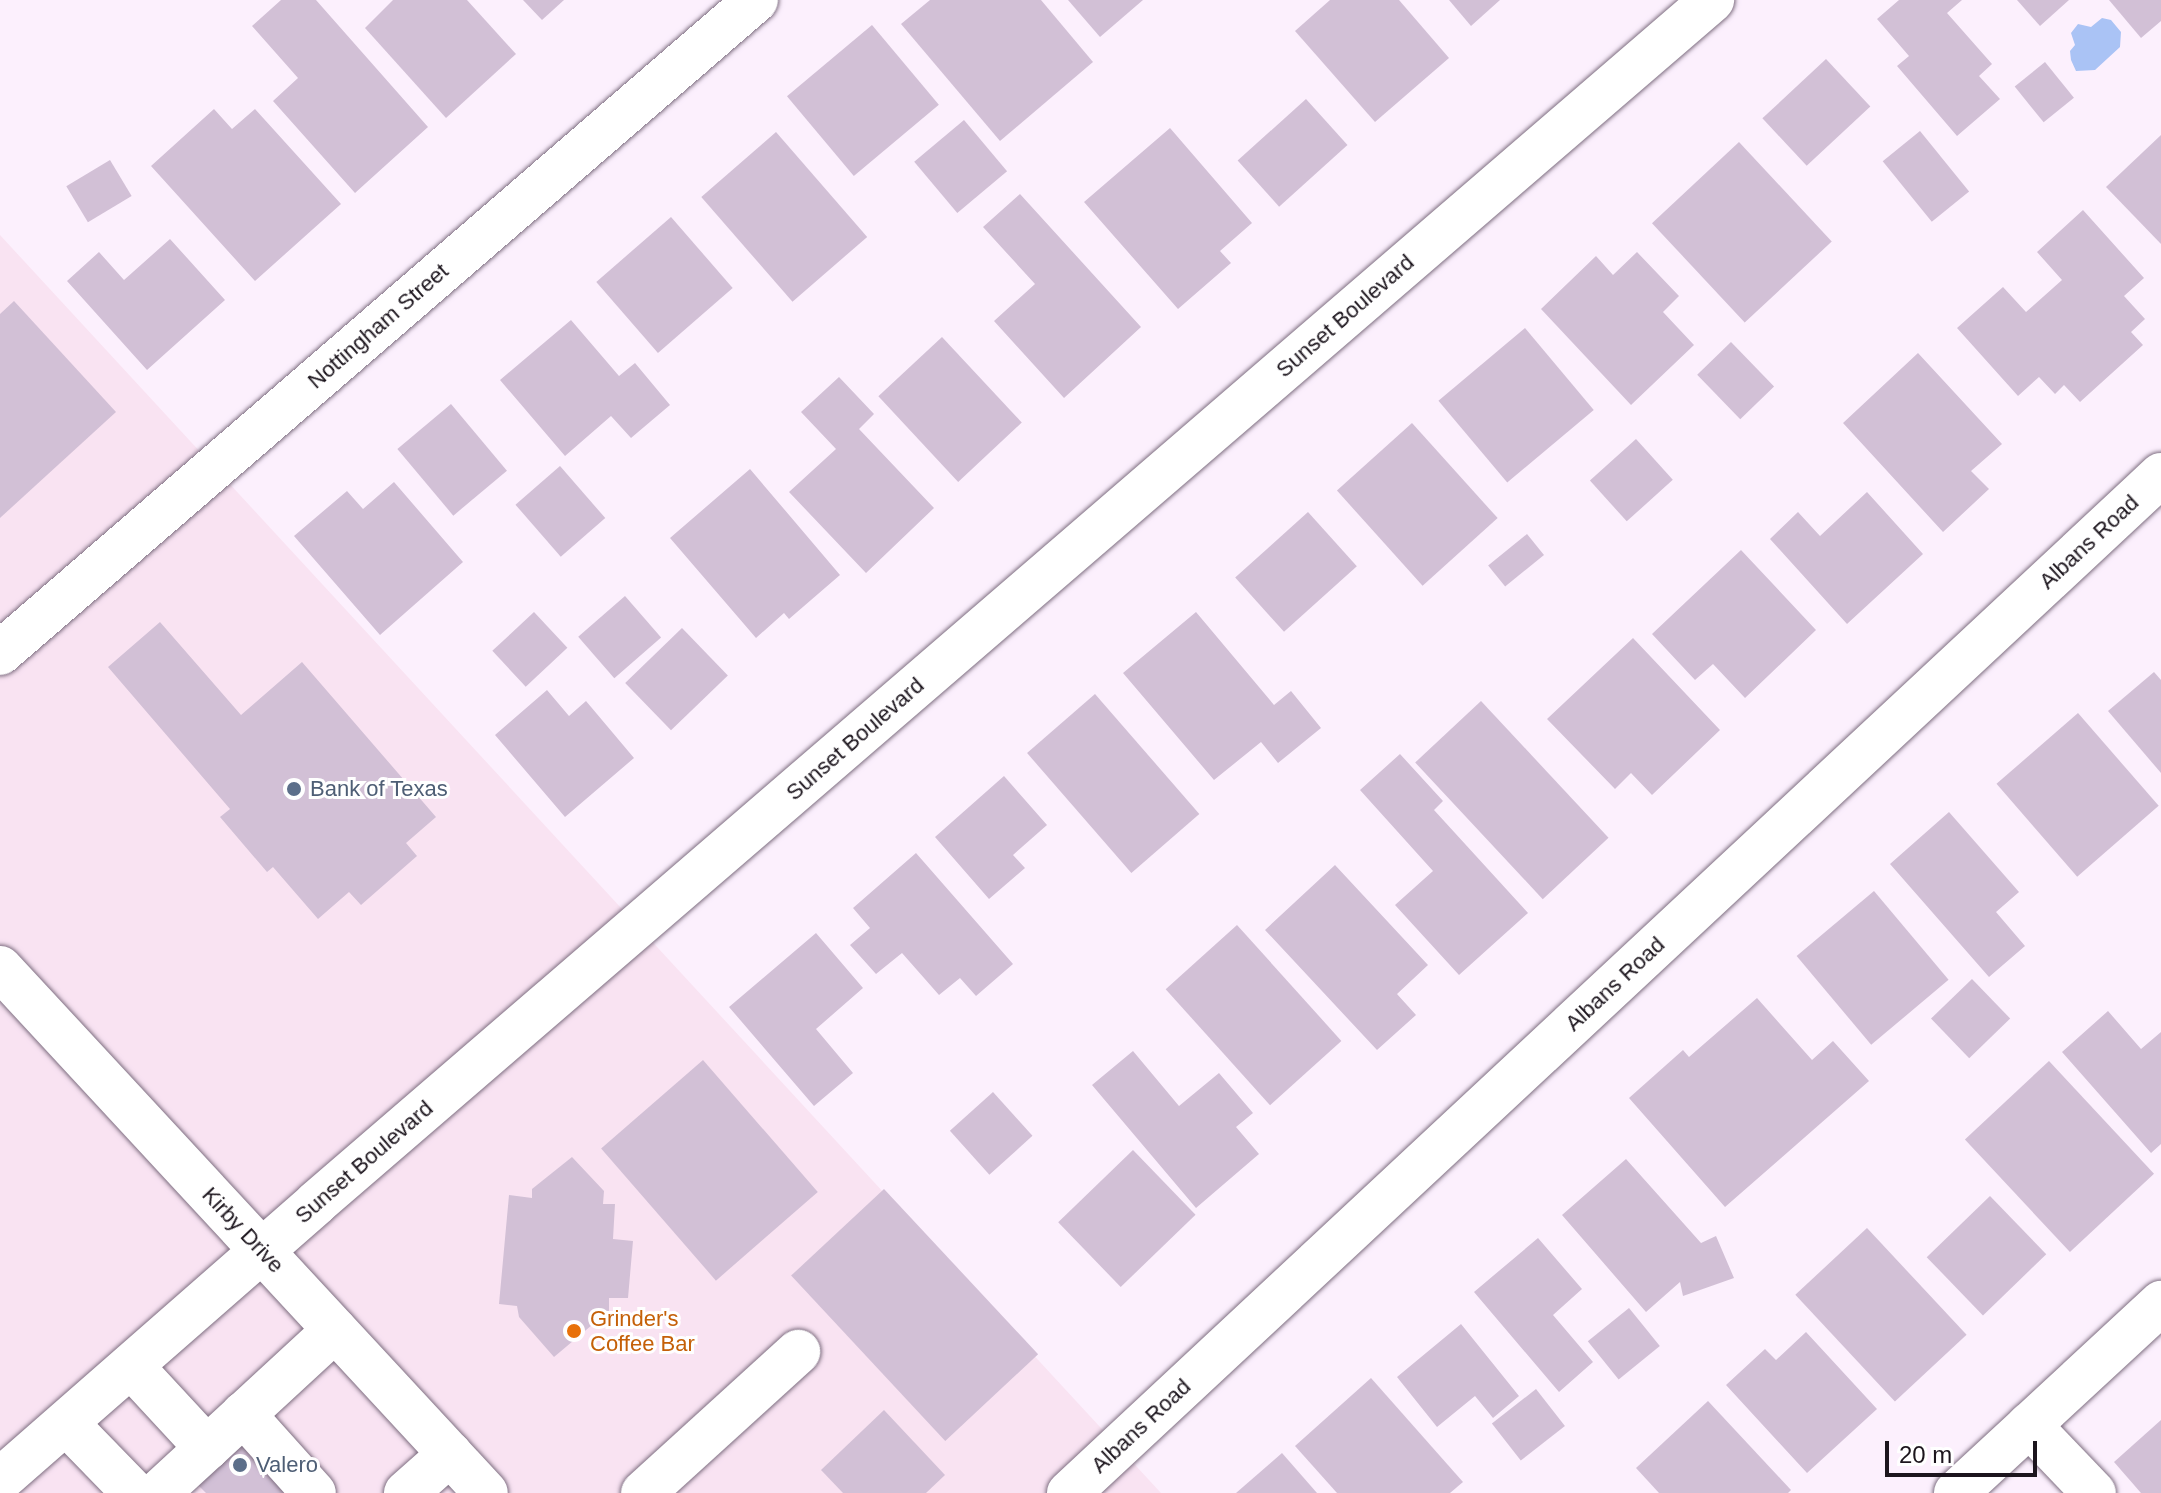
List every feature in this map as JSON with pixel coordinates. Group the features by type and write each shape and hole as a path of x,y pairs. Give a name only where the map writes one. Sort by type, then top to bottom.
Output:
{"street":[{"name":"Nottingham Street","path":"0,653 756,0"},
{"name":"Sunset Boulevard","path":"0,1480 1712,0"},
{"name":"Albans Road","path":"1091,1486 2161,475"},
{"name":"Kirby Drive","path":"0,968 486,1493"},
{"path":"1956,1493 2161,1303"},
{"path":"158,1493 335,1330"},
{"path":"643,1493 798,1352"},
{"path":"131,1366 207,1448"},
{"path":"243,1414 314,1493"},
{"path":"66,1423 134,1493"},
{"path":"2029,1425 2094,1493"},
{"path":"406,1493 450,1454"}],"shaded area":[{"path":"0,235 1161,1493 0,1493"}],"water":[{"path":"2102,18 2111,20 2121,32 2120,47 2095,70 2076,71 2071,60 2070,51 2075,45 2071,33 2078,24 2091,27"}],"building":[{"path":"281,0 316,0 428,127 355,193 273,101 298,78 252,26"},
{"path":"393,0 467,0 516,54 446,118 365,28"},
{"path":"523,0 564,0 542,20"},
{"path":"930,0 1041,0 1093,62 1000,141 901,24"},
{"path":"1068,0 1143,0 1100,37"},
{"path":"1330,0 1399,0 1449,58 1375,122 1295,31"},
{"path":"1449,0 1500,0 1471,26"},
{"path":"1899,0 1962,0 1947,13 1992,64 1979,76 2000,99 1957,136 1897,66 1909,56 1877,19"},
{"path":"2017,0 2069,0 2040,26"},
{"path":"2109,0 2161,0 2161,21 2141,38"},
{"path":"872,25 939,105 854,176 787,96"},
{"path":"1826,59 1870,107 1807,166 1762,118"},
{"path":"2045,62 2074,98 2044,122 2015,87"},
{"path":"1306,99 1347,145 1279,207 1238,161"},
{"path":"214,109 232,129 255,109 341,204 255,281 151,166"},
{"path":"964,120 1007,171 957,213 914,162"},
{"path":"1170,128 1252,223 1220,251 1231,263 1178,309 1084,202"},
{"path":"1920,131 1969,192 1932,222 1883,161"},
{"path":"776,132 867,237 792,302 701,197"},
{"path":"2161,135 2161,244 2106,187"},
{"path":"1739,142 1832,241 1745,323 1652,223"},
{"path":"110,160 132,196 88,222 66,186"},
{"path":"1020,194 1141,327 1064,398 994,321 1035,284 983,227"},
{"path":"2083,210 2144,278 2124,296 2145,319 2131,332 2143,345 2080,402 2064,385 2055,394 2039,377 2018,396 1957,328 2003,287 2026,312 2062,280 2037,252"},
{"path":"671,217 733,288 658,353 596,282"},
{"path":"170,239 225,300 147,370 67,281 99,252 124,280"},
{"path":"1637,252 1679,296 1663,312 1694,345 1631,405 1541,309 1596,256 1613,275"},
{"path":"14,301 116,412 0,518 0,314"},
{"path":"571,320 619,376 635,363 670,405 631,438 611,416 565,456 500,380"},
{"path":"1525,328 1594,410 1507,483 1438,401"},
{"path":"942,337 1022,423 958,482 878,396"},
{"path":"1731,342 1774,387 1740,419 1697,375"},
{"path":"1918,353 2002,444 1971,471 1989,489 1943,532 1843,423"},
{"path":"839,377 874,414 859,429 934,508 866,573 789,492 836,449 801,412"},
{"path":"451,404 507,471 453,516 397,449"},
{"path":"1412,423 1498,518 1423,586 1337,491"},
{"path":"1636,439 1673,480 1627,521 1590,480"},
{"path":"560,466 605,518 561,557 515,505"},
{"path":"750,469 840,575 789,619 784,613 756,638 670,538"},
{"path":"394,482 463,562 380,635 294,536 347,491 363,509"},
{"path":"1867,492 1923,554 1847,624 1770,539 1798,512 1820,536"},
{"path":"1308,512 1357,566 1284,632 1235,578"},
{"path":"1527,534 1544,555 1505,586 1488,565"},
{"path":"1741,550 1816,630 1745,698 1713,664 1695,680 1652,634"},
{"path":"625,596 661,638 614,678 578,637"},
{"path":"534,612 567,648 526,687 492,651"},
{"path":"1196,612 1274,705 1291,691 1321,728 1278,763 1261,742 1214,780 1123,673"},
{"path":"160,622 241,715 302,662 436,817 406,843 417,856 361,905 349,892 318,919 273,867 267,872 220,817 230,809 108,667"},
{"path":"682,628 728,675 671,730 625,683"},
{"path":"1633,638 1720,730 1652,795 1631,773 1615,789 1547,719"},
{"path":"2154,672 2161,680 2161,773 2108,711"},
{"path":"547,690 569,716 586,701 634,758 565,817 495,735"},
{"path":"1095,694 1199,814 1131,873 1027,753"},
{"path":"1481,701 1609,838 1543,899 1415,762"},
{"path":"2078,713 2159,806 2077,877 1996,784"},
{"path":"1400,754 1443,801 1434,810 1528,913 1459,975 1395,905 1433,871 1360,790"},
{"path":"1004,776 1047,825 1013,855 1025,868 989,899 935,837"},
{"path":"1949,812 2019,892 1996,912 2025,946 1989,977 1890,864"},
{"path":"916,853 1013,964 976,996 960,978 939,995 902,953 876,974 850,945 870,928 853,908"},
{"path":"1335,865 1428,965 1397,994 1416,1015 1377,1050 1265,930"},
{"path":"1874,891 1949,980 1871,1045 1797,956"},
{"path":"1237,925 1341,1041 1270,1105 1166,989"},
{"path":"816,933 863,988 816,1029 853,1073 814,1106 729,1007"},
{"path":"1972,979 2010,1019 1969,1058 1931,1019"},
{"path":"1757,998 1812,1060 1833,1041 1869,1081 1725,1207 1629,1098 1683,1050 1689,1057"},
{"path":"2108,1011 2141,1049 2161,1032 2161,1144 2151,1153 2062,1052"},
{"path":"1133,1051 1179,1106 1219,1073 1253,1113 1236,1127 1259,1154 1196,1208 1092,1085"},
{"path":"703,1060 818,1192 716,1281 601,1149"},
{"path":"2049,1061 2154,1174 2070,1252 1965,1139"},
{"path":"993,1092 1032,1136 989,1175 950,1131"},
{"path":"1133,1150 1196,1215 1121,1287 1058,1222"},
{"path":"572,1157 604,1191 603,1204 615,1204 613,1239 633,1241 628,1298 609,1298 609,1312 594,1311 592,1325 554,1357 519,1317 517,1306 499,1304 509,1195 532,1198 532,1189"},
{"path":"1626,1159 1701,1243 1716,1236 1734,1278 1683,1296 1680,1282 1646,1312 1562,1215"},
{"path":"884,1189 1038,1354 945,1441 791,1276"},
{"path":"1990,1196 2046,1254 1983,1315 1927,1257"},
{"path":"1867,1228 1967,1335 1895,1402 1795,1295"},
{"path":"1538,1238 1582,1289 1553,1315 1593,1362 1559,1392 1474,1292"},
{"path":"1629,1308 1660,1346 1619,1379 1588,1341"},
{"path":"1461,1324 1519,1396 1493,1418 1475,1396 1437,1427 1397,1377"},
{"path":"1806,1332 1877,1409 1807,1473 1726,1385 1765,1349 1776,1360"},
{"path":"1371,1378 1463,1482 1450,1493 1337,1493 1295,1446"},
{"path":"1536,1389 1565,1426 1521,1461 1492,1423"},
{"path":"1708,1401 1791,1490 1788,1493 1659,1493 1636,1468"},
{"path":"884,1410 945,1475 926,1493 843,1493 821,1470"},
{"path":"2161,1420 2161,1493 2141,1493 2114,1462"},
{"name":"Valero","path":"241,1445 285,1493 206,1493 198,1485"},
{"path":"1282,1453 1317,1493 1236,1493"}],"place":[{"name":"Bank of Texas","path":"294,789"},
{"name":"Grinder's Coffee Bar","path":"574,1331"},
{"name":"Valero","path":"240,1465"}]}
